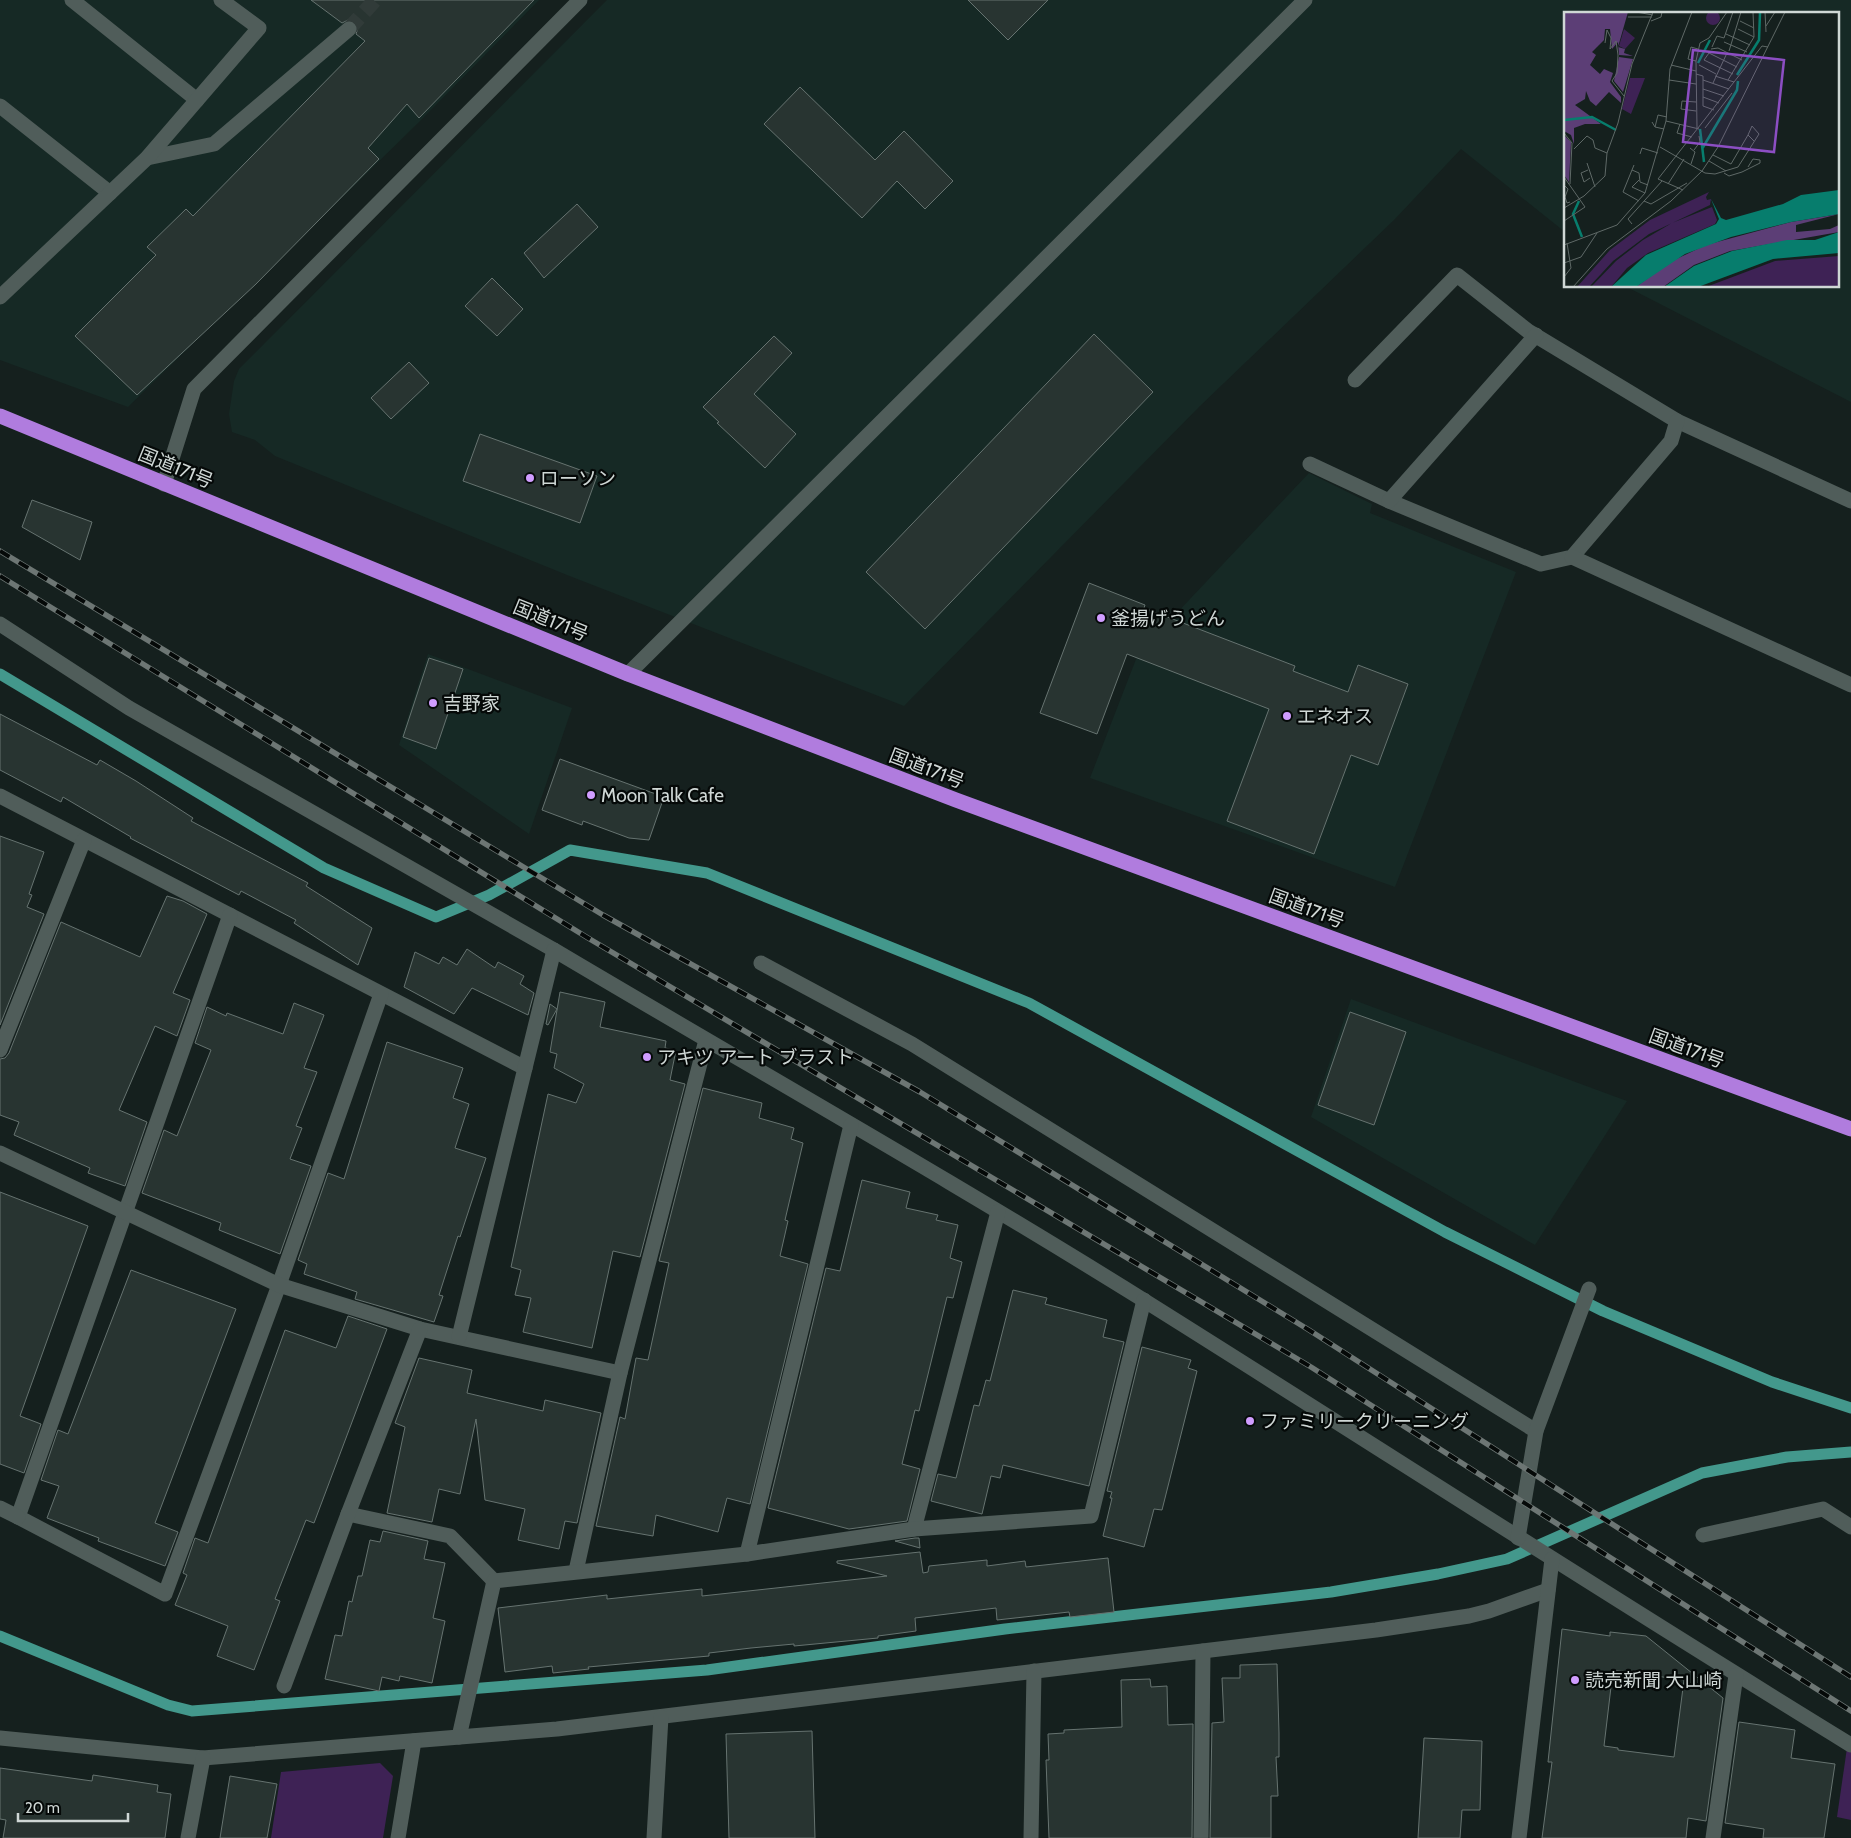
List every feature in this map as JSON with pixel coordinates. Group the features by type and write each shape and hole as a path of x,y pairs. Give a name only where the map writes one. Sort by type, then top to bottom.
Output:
{"highway":[{"name":"国道171号","path":"0,416 628,674 965,804 1851,1129"}],"street":[{"path":"72,0 197,100"},
{"path":"0,297 147,158 259,28 221,0"},
{"path":"164,484 194,389 580,0"},
{"path":"628,674 1305,0"},
{"path":"147,158 214,144 349,29"},
{"path":"0,106 110,193"},
{"path":"1356,380 1457,275 1536,335 1678,420 1851,501"},
{"path":"1389,501 1536,335"},
{"path":"1310,464 1389,501 1541,564 1572,557 1671,441 1678,420"},
{"path":"1572,557 1851,686"},
{"path":"0,624 129,708 554,950 1144,1300 1518,1538 1851,1745"},
{"path":"0,796 525,1068"},
{"path":"0,1050 84,840"},
{"path":"18,1517 230,915"},
{"path":"459,1337 554,950"},
{"path":"761,962 912,1044 1536,1431"},
{"path":"0,1508 165,1594 279,1285 381,994"},
{"path":"576,1571 620,1373 706,1040"},
{"path":"747,1554 851,1125"},
{"path":"0,1153 279,1285 420,1329 620,1373"},
{"path":"914,1529 998,1212"},
{"path":"1518,1538 1536,1431 1589,1289"},
{"path":"494,1581 747,1554 914,1529 1091,1516 1144,1300"},
{"path":"284,1686 420,1329"},
{"path":"1703,1535 1823,1509 1851,1526"},
{"path":"348,1514 450,1536 494,1581"},
{"path":"1519,1838 1552,1559"},
{"path":"460,1737 494,1581"},
{"path":"0,1738 202,1758 557,1730 1203,1652 1470,1616 1548,1590"},
{"path":"1201,1838 1203,1652"},
{"path":"1032,1838 1034,1671"},
{"path":"1713,1838 1736,1675"},
{"path":"654,1838 661,1717"},
{"path":"398,1838 414,1741"},
{"path":"188,1838 202,1758"}],"shaded area":[{"path":"0,0 539,0 419,122 128,407 0,360"},
{"path":"607,0 1851,0 1851,402 1629,288 1838,288 1838,12 1564,12 1564,231 1461,149 1394,220 1200,406 904,706 567,575 275,456 255,440 232,432 229,414 234,381 239,369"},
{"name":"エネオス","path":"1309,473 1372,504 1370,513 1516,572 1395,887 1090,778 1138,654"},
{"path":"428,654 572,708 529,834 399,745"},
{"path":"1351,999 1627,1101 1535,1245 1311,1117"},
{"path":"1847,1748 1851,1750 1851,1820 1837,1817"},
{"path":"380,1763 393,1776 383,1838 271,1838 281,1772"}],"building":[{"path":"311,0 534,0 419,118 407,104 368,148 379,159 256,284 137,395 75,336 156,255 147,247 186,209 193,216 365,41 356,34 358,28 356,23 348,20 342,23"},
{"path":"968,0 1048,0 1008,40"},
{"path":"800,87 875,160 904,131 953,181 925,209 897,181 862,218 764,124"},
{"path":"577,204 598,227 544,278 524,253"},
{"path":"492,278 523,309 497,336 465,306"},
{"path":"1094,334 1153,392 925,629 866,572"},
{"path":"774,336 792,353 754,394 796,434 765,468 717,423 719,422 703,407"},
{"path":"409,362 429,383 391,419 371,398"},
{"name":"ローソン","path":"480,434 597,476 580,523 463,481"},
{"path":"32,500 92,522 80,560 22,527"},
{"path":"1089,583 1145,605 1144,608 1295,666 1293,671 1348,692 1358,665 1408,684 1378,765 1351,755 1314,854 1227,821 1269,709 1127,654 1097,734 1040,713"},
{"name":"吉野家","path":"429,658 463,669 436,749 403,737"},
{"path":"0,714 97,765 100,760 193,818 191,821 308,883 306,886 372,928 358,965 294,923 296,920 241,891 239,895 130,838 63,797 61,802 0,770"},
{"path":"560,759 664,797 649,840 629,838 583,821 582,825 542,810"},
{"path":"0,836 44,852 29,894 32,895 27,907 44,914 0,1025"},
{"path":"167,896 183,901 207,914 173,993 190,1000 177,1036 155,1026 119,1110 147,1122 125,1186 88,1173 90,1168 14,1135 19,1122 0,1115 0,1059 5,1058 9,1053 61,922 140,957"},
{"path":"467,949 495,968 498,962 524,976 520,984 534,993 528,1015 472,988 454,1014 404,987 415,952 439,964 443,957 457,965"},
{"path":"560,992 605,1002 600,1027 666,1041 665,1048 676,1050 670,1080 685,1084 640,1257 613,1251 592,1348 523,1332 531,1298 515,1295 521,1270 511,1267 548,1094 576,1103 584,1084 554,1068 557,1054 550,1052"},
{"path":"294,1003 324,1015 304,1068 317,1072 296,1126 302,1128 290,1159 311,1166 280,1254 219,1230 221,1223 142,1193 164,1130 177,1136 211,1050 195,1043 207,1007 226,1016 227,1013 283,1034"},
{"path":"550,1004 557,1009 548,1025 546,1024"},
{"path":"1350,1012 1406,1032 1374,1125 1318,1105"},
{"path":"387,1042 463,1068 453,1098 469,1104 455,1148 486,1158 439,1295 443,1296 434,1322 355,1299 357,1292 304,1274 307,1264 298,1260 328,1173 344,1179"},
{"path":"703,1088 762,1103 759,1118 794,1128 791,1139 803,1143 785,1220 788,1221 780,1256 808,1264 750,1504 727,1498 718,1532 656,1515 653,1536 596,1526 620,1417 625,1419 636,1358 648,1360 669,1263 659,1261"},
{"path":"862,1180 910,1192 906,1208 938,1215 936,1220 958,1225 950,1258 962,1262 953,1298 947,1297 919,1411 915,1410 902,1464 920,1469 907,1521 849,1529 768,1508 826,1268 840,1271"},
{"path":"0,1192 88,1226 20,1416 41,1424 24,1473 0,1464"},
{"path":"131,1270 236,1309 155,1523 178,1532 165,1566 98,1541 99,1538 47,1518 59,1486 41,1480 58,1430 68,1434"},
{"path":"1013,1290 1047,1298 1045,1304 1107,1320 1103,1337 1124,1342 1089,1486 1003,1465 1000,1478 991,1476 982,1514 931,1501 938,1474 956,1478 974,1405 979,1406 986,1380 990,1381"},
{"path":"348,1316 387,1329 314,1523 306,1520 275,1599 280,1601 254,1670 217,1656 228,1626 175,1605 187,1575 183,1573 195,1538 208,1543 285,1330 336,1348"},
{"path":"1142,1347 1191,1360 1188,1368 1197,1371 1162,1510 1154,1509 1144,1547 1103,1536 1112,1498 1110,1498 1112,1492 1107,1491"},
{"path":"419,1358 472,1370 467,1393 543,1411 545,1400 601,1413 577,1523 565,1521 559,1549 518,1540 525,1509 485,1500 476,1419 460,1494 439,1489 432,1522 387,1513 405,1427 395,1423"},
{"path":"383,1531 428,1541 424,1559 445,1563 433,1618 445,1621 432,1683 400,1676 399,1681 382,1677 379,1691 325,1679 335,1635 342,1636 349,1601 352,1602 358,1576 362,1576 370,1540 380,1542"},
{"path":"915,1538 919,1538 920,1548 895,1541"},
{"path":"920,1552 923,1573 928,1572 929,1566 987,1560 987,1566 1025,1561 1026,1567 1108,1558 1114,1612 1070,1617 1069,1612 997,1620 996,1608 915,1618 916,1631 878,1636 878,1638 751,1648 709,1653 709,1656 588,1667 589,1669 553,1673 552,1666 505,1672 498,1608 607,1595 607,1599 702,1589 702,1596 887,1576 837,1563 837,1561"},
{"path":"1562,1629 1610,1636 1610,1632 1646,1636 1723,1698 1706,1821 1688,1818 1686,1838 1542,1838 1552,1762 1548,1762","holes":["1613,1670 1684,1680 1674,1757 1618,1750 1618,1748 1604,1746"]},
{"path":"1277,1664 1279,1757 1276,1757 1278,1796 1271,1796 1271,1838 1210,1838 1212,1723 1224,1722 1222,1678 1240,1678 1240,1665"},
{"path":"1150,1679 1151,1687 1167,1686 1168,1725 1193,1724 1192,1838 1049,1838 1046,1760 1049,1760 1048,1734 1064,1733 1064,1730 1122,1727 1121,1680"},
{"path":"1739,1722 1795,1730 1791,1758 1835,1764 1824,1838 1763,1838 1764,1829 1725,1823"},
{"path":"812,1731 815,1838 729,1838 726,1734"},
{"path":"1424,1738 1482,1741 1480,1810 1462,1810 1460,1838 1418,1838"},
{"path":"0,1768 92,1781 93,1775 158,1785 157,1792 171,1794 165,1838 3,1838 6,1820 0,1819"},
{"path":"230,1776 277,1784 267,1838 220,1838"}],"waterway":[{"path":"0,674 324,868 436,917 489,895 570,850 707,873 1029,1003 1445,1232 1603,1311 1772,1382 1851,1408"},
{"path":"0,1636 168,1705 192,1711 707,1670 1005,1629 1331,1592 1438,1574 1507,1559 1702,1473 1787,1457 1851,1452"}],"tunnel":[{"path":"349,29 375,0"}],"railway":[{"path":"0,551 603,915 920,1092 1309,1330 1851,1677"},
{"path":"0,576 588,938 1311,1367 1851,1711"}],"place":[{"name":"ローソン","path":"530,478"},
{"name":"釜揚げうどん","path":"1101,618"},
{"name":"吉野家","path":"433,703"},
{"name":"エネオス","path":"1287,716"},
{"name":"Moon Talk Cafe","path":"591,795"},
{"name":"アキツ アート ブラスト","path":"647,1057"},
{"name":"ファミリークリーニング","path":"1250,1421"},
{"name":"読売新聞 大山崎","path":"1575,1680"}]}
